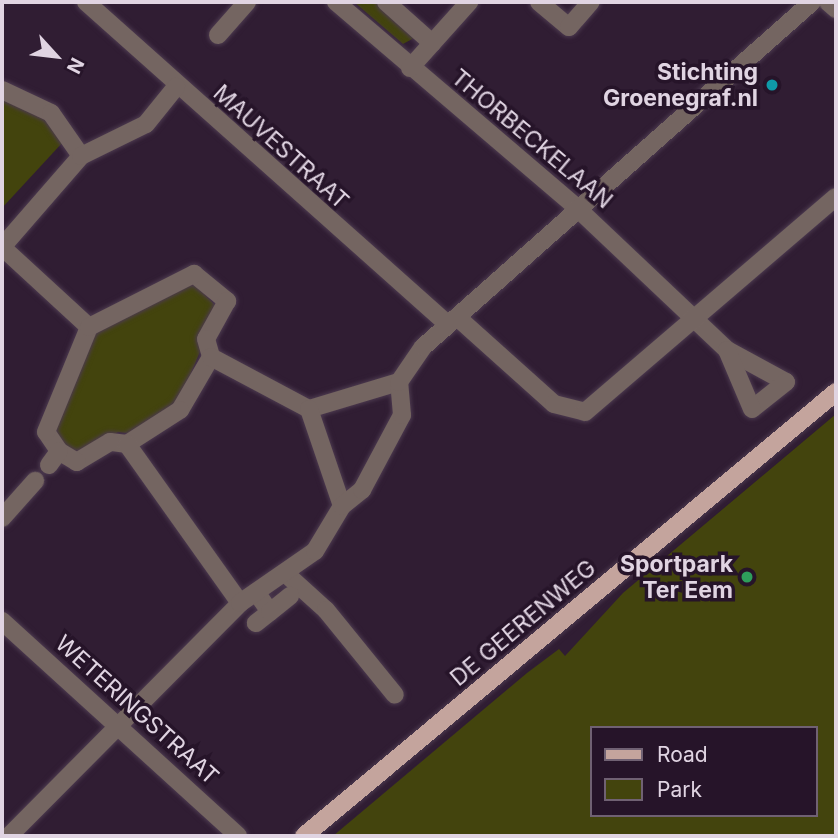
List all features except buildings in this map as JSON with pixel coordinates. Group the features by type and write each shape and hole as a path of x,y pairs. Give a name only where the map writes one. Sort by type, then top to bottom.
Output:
{"main road":[{"name":"DE GEERENWEG","path":"304,836 836,392"}],"street":[{"name":"MAUVESTRAAT","path":"86,2 176,87 554,404 585,412 694,315"},
{"path":"218,36 247,2"},
{"name":"THORBECKELAAN","path":"337,2 578,209 694,315 727,350"},
{"path":"386,2 432,43"},
{"path":"411,68 469,2"},
{"path":"539,2 569,27 591,2"},
{"path":"309,409 399,382 452,321 812,2"},
{"path":"828,2 836,9"},
{"path":"89,327 2,247 81,156 146,124 176,87"},
{"path":"2,90 51,113 81,156"},
{"path":"694,315 836,197"},
{"path":"194,274 226,301 206,339 211,357 180,410 127,444 110,442 77,462 54,458 46,432 89,327 194,274"},
{"path":"211,357 309,409 342,506"},
{"path":"9,836 117,723 240,603 315,551 342,506 362,490 402,415 399,382"},
{"path":"127,444 240,603"},
{"path":"2,518 35,481"},
{"path":"285,573 326,610 395,695"},
{"path":"256,592 263,617 290,596"},
{"name":"WETERINGSTRAAT","path":"2,621 238,836"}],"green space":[{"path":"354,2 381,2 414,38 403,44"},
{"path":"2,95 43,115 63,142 2,208"},
{"path":"191,281 218,308 180,400 134,434 118,432 81,455 73,452 52,433 92,333"},
{"name":"Sportpark Ter Eem","path":"836,414 836,836 333,836 527,673 559,649 565,656 623,593"}],"place":[{"name":"Stichting Groenegraf.nl","path":"772,85"},
{"name":"Sportpark Ter Eem","path":"747,577"}]}
